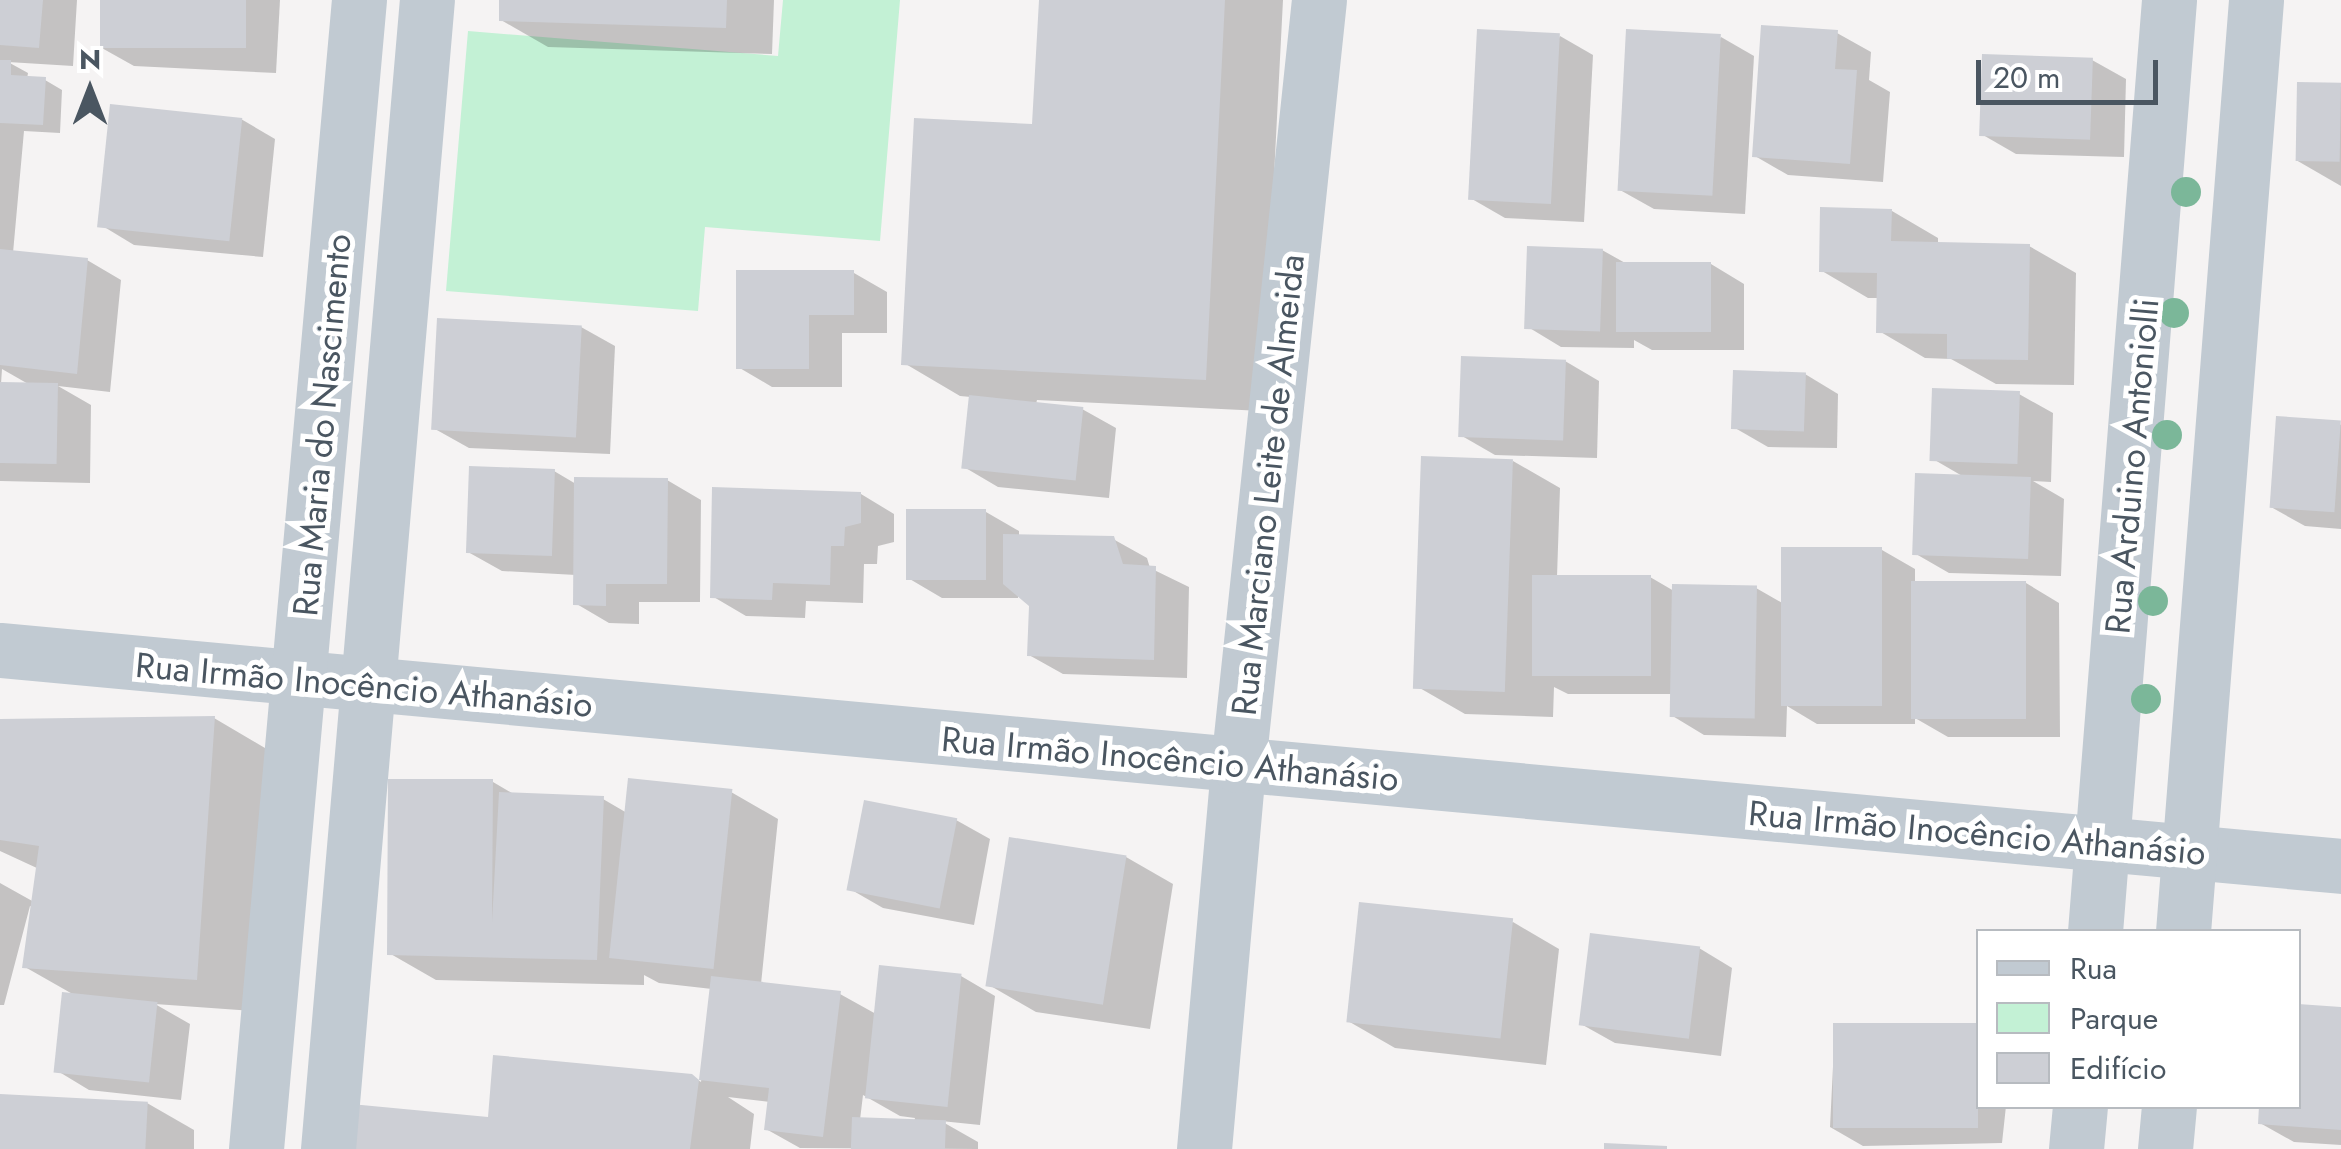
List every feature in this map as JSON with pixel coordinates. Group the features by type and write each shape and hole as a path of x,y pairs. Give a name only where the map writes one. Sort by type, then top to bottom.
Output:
{"street":[{"name":"Rua Maria do Nascimento","path":"256,1149 359,0"},
{"name":"Rua Maria do Nascimento","path":"328,1149 427,0"},
{"name":"Rua Marciano Leite de Almeida","path":"1204,1149 1238,765 1319,0"},
{"name":"Rua Arduino Antoniolli","path":"2095,929 2169,0"},
{"path":"2183,929 2256,0"},
{"path":"352,88 419,92"},
{"path":"337,251 405,255"},
{"path":"2148,264 2235,267"},
{"path":"2128,514 2216,517"},
{"name":"Rua Irmão Inocêncio Athanásio","path":"0,650 2341,866"},
{"path":"2076,1149 2080,1109"},
{"path":"2165,1149 2169,1109"}],"green space":[{"path":"783,0 900,0 880,241 705,227 698,311 446,291 468,31 778,56"}],"building":[{"path":"0,0 43,0 39,48 0,45"},
{"path":"100,0 246,0 246,48 100,48"},
{"path":"499,0 727,0 726,28 499,21"},
{"path":"1039,0 1225,0 1206,380 901,365 914,118 1032,124"},
{"path":"1761,25 1838,30 1835,69 1857,70 1850,164 1752,157"},
{"path":"1477,29 1560,33 1551,204 1468,200"},
{"path":"1626,29 1721,34 1712,196 1618,191"},
{"path":"1982,54 2093,58 2090,140 1979,136"},
{"path":"0,60 11,60 11,75 46,77 43,125 0,123"},
{"path":"2297,82 2341,83 2340,162 2296,161"},
{"path":"110,104 242,118 229,241 97,227"},
{"path":"1820,207 1892,209 1891,241 2030,244 2028,360 1947,359 1947,334 1876,333 1877,273 1819,272"},
{"path":"1527,246 1603,249 1600,332 1524,329"},
{"path":"0,249 88,258 77,374 0,365"},
{"path":"1616,262 1711,262 1711,332 1616,332"},
{"path":"736,270 854,270 854,315 809,315 809,369 736,369"},
{"path":"437,318 582,326 576,437 431,430"},
{"path":"1461,356 1566,360 1563,441 1458,437"},
{"path":"1733,370 1806,373 1804,432 1731,429"},
{"path":"0,382 58,383 57,464 0,463"},
{"path":"1932,388 2020,391 2017,464 1929,461"},
{"path":"969,395 1083,407 1076,481 961,469"},
{"path":"2276,416 2341,421 2334,512 2270,508"},
{"path":"1421,456 1513,459 1505,692 1413,689"},
{"path":"469,466 555,469 552,556 466,553"},
{"path":"1915,473 2031,477 2028,559 1912,555"},
{"path":"574,477 668,478 667,584 606,584 606,606 573,605"},
{"path":"712,487 861,492 861,523 845,527 844,546 831,546 830,585 773,583 772,600 710,598"},
{"path":"906,509 986,509 986,580 906,580"},
{"path":"1003,534 1114,536 1123,564 1156,566 1154,660 1027,656 1029,606 1003,584"},
{"path":"1781,547 1882,547 1882,706 1781,706"},
{"path":"1532,575 1651,575 1651,676 1532,676"},
{"path":"1911,581 2026,581 2026,719 1911,719"},
{"path":"1672,584 1757,585 1755,718 1670,717"},
{"path":"215,716 197,980 22,968 39,846 0,840 0,719"},
{"path":"628,778 732,789 714,969 609,958"},
{"path":"388,779 493,779 492,922 499,792 604,796 597,960 387,955"},
{"path":"864,800 957,818 940,908 846,890"},
{"path":"1009,837 1127,856 1103,1005 985,986"},
{"path":"1359,902 1513,918 1501,1039 1346,1022"},
{"path":"1590,933 1700,947 1689,1039 1579,1025"},
{"path":"879,965 962,974 948,1107 865,1098"},
{"path":"711,976 841,991 823,1137 764,1130 769,1088 699,1080"},
{"path":"62,992 157,1002 149,1083 54,1073"},
{"path":"2301,1004 2341,1007 2341,1130 2258,1124 2259,1109 2301,1109"},
{"path":"1833,1023 1976,1023 1978,1128 1833,1128"},
{"path":"493,1055 692,1074 699,1080 690,1149 346,1149 351,1104 488,1117"},
{"path":"0,1094 148,1102 145,1149 0,1149"},
{"path":"852,1117 946,1120 945,1149 851,1149"},
{"path":"1604,1143 1667,1146 1667,1149 1604,1149"}]}
